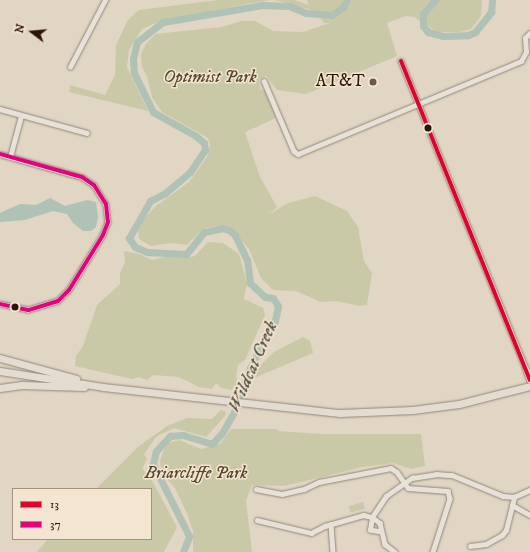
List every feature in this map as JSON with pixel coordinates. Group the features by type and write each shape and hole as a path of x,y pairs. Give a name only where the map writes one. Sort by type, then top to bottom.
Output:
{"main road":[{"path":"0,358 104,387"},
{"path":"0,371 104,387 340,413 413,410 460,404 530,386"},
{"path":"0,388 22,385 104,387"}],"street":[{"path":"70,67 105,0"},
{"path":"264,81 294,151 298,154 521,61 526,52 524,38 530,33"},
{"path":"400,61 530,380"},
{"path":"0,109 87,134"},
{"path":"10,157 21,116"},
{"path":"0,154 82,178 94,185 102,194 106,204 108,222 103,235 69,290 58,301 28,310 0,304"},
{"path":"256,489 282,494 304,489 319,482 382,468 391,468 397,472 408,488 413,490 448,492 450,499 432,552"},
{"path":"381,532 370,530 372,517 386,496 404,482 422,475 452,475 466,479 492,494 514,497 530,490"},
{"path":"470,546 486,544 502,535 514,497"},
{"path":"512,505 530,515"},
{"path":"257,520 304,533 318,532 331,524 363,515 372,517 380,521 381,532 385,544 395,552"},
{"path":"331,524 333,552"}],"green space":[{"path":"218,0 270,0 163,20 142,29 129,50 127,67 148,111 69,92 70,85 105,95 115,75 116,45 128,20 139,10"},
{"name":"Optimist Park","path":"275,0 294,0 309,5 307,0 482,0 481,16 471,29 460,32 437,32 414,17 406,16 387,23 397,56 306,94 277,90 266,76 259,80 260,89 265,91 276,118 245,132 260,177 277,207 268,215 288,203 315,196 347,211 358,227 364,261 372,273 367,305 359,306 337,301 321,302 296,291 273,290 261,278 249,249 233,230 221,225 203,229 187,245 171,243 151,246 139,239 138,230 141,222 156,206 189,182 207,157 210,145 208,138 162,112 152,97 147,76 142,67 141,54 146,44 155,34 222,27 241,21 255,21 273,31 303,32 330,23 324,23 315,11"},
{"path":"208,242 223,243 239,254 247,284 244,299 263,308 265,315 245,360 238,365 236,375 237,384 231,390 221,388 216,383 212,389 199,387 179,377 153,375 147,380 139,377 132,379 75,366 76,356 83,346 97,305 120,284 120,273 125,262 124,251 139,254 152,260 169,256 186,258 195,256"},
{"path":"303,337 310,341 313,353 254,378 259,367 274,352"},
{"path":"221,410 226,412 225,416 206,437 174,428 157,436 144,454 147,459 142,469 149,475 177,527 164,552 37,552 47,540 152,540 152,488 97,488 139,446 167,426 187,418 212,419"},
{"name":"Briarcliffe Park","path":"231,429 279,429 277,431 322,434 421,434 425,466 411,469 393,463 363,467 284,486 252,485 246,501 252,552 193,552 193,531 188,516 175,488 162,474 160,461 164,449 169,443 179,440 201,449 220,444"},
{"path":"363,502 365,509 351,513 349,506"}],"shaded area":[{"path":"50,198 65,206 87,200 96,202 98,217 96,227 91,231 83,231 73,223 67,214 53,211 25,220 0,222 0,213 20,204 36,205"}],"waterway":[{"name":"Wildcat Creek","path":"183,552 189,536 153,464 156,451 170,436 183,435 212,444 222,433 234,412 250,368 275,321 278,306 273,298 265,297 250,283 247,260 235,235 229,230 222,228 204,232 186,254 147,252 135,247 129,238 150,201 164,194 190,172 205,150 204,143 196,136 153,112 134,73 133,59 137,42 163,22 262,5 289,6 306,13 332,15 343,7 347,0"},
{"name":"Wildcat Creek","path":"435,0 423,14 423,26 428,32 443,36 468,35 475,32 491,12 492,0"}],"transit line":[{"name":"13","path":"401,61 530,380"},
{"name":"37","path":"0,154 82,177 94,185 106,204 108,222 103,235 69,290 58,301 28,310 0,304"}],"place":[{"name":"AT&T","path":"373,82"}]}
